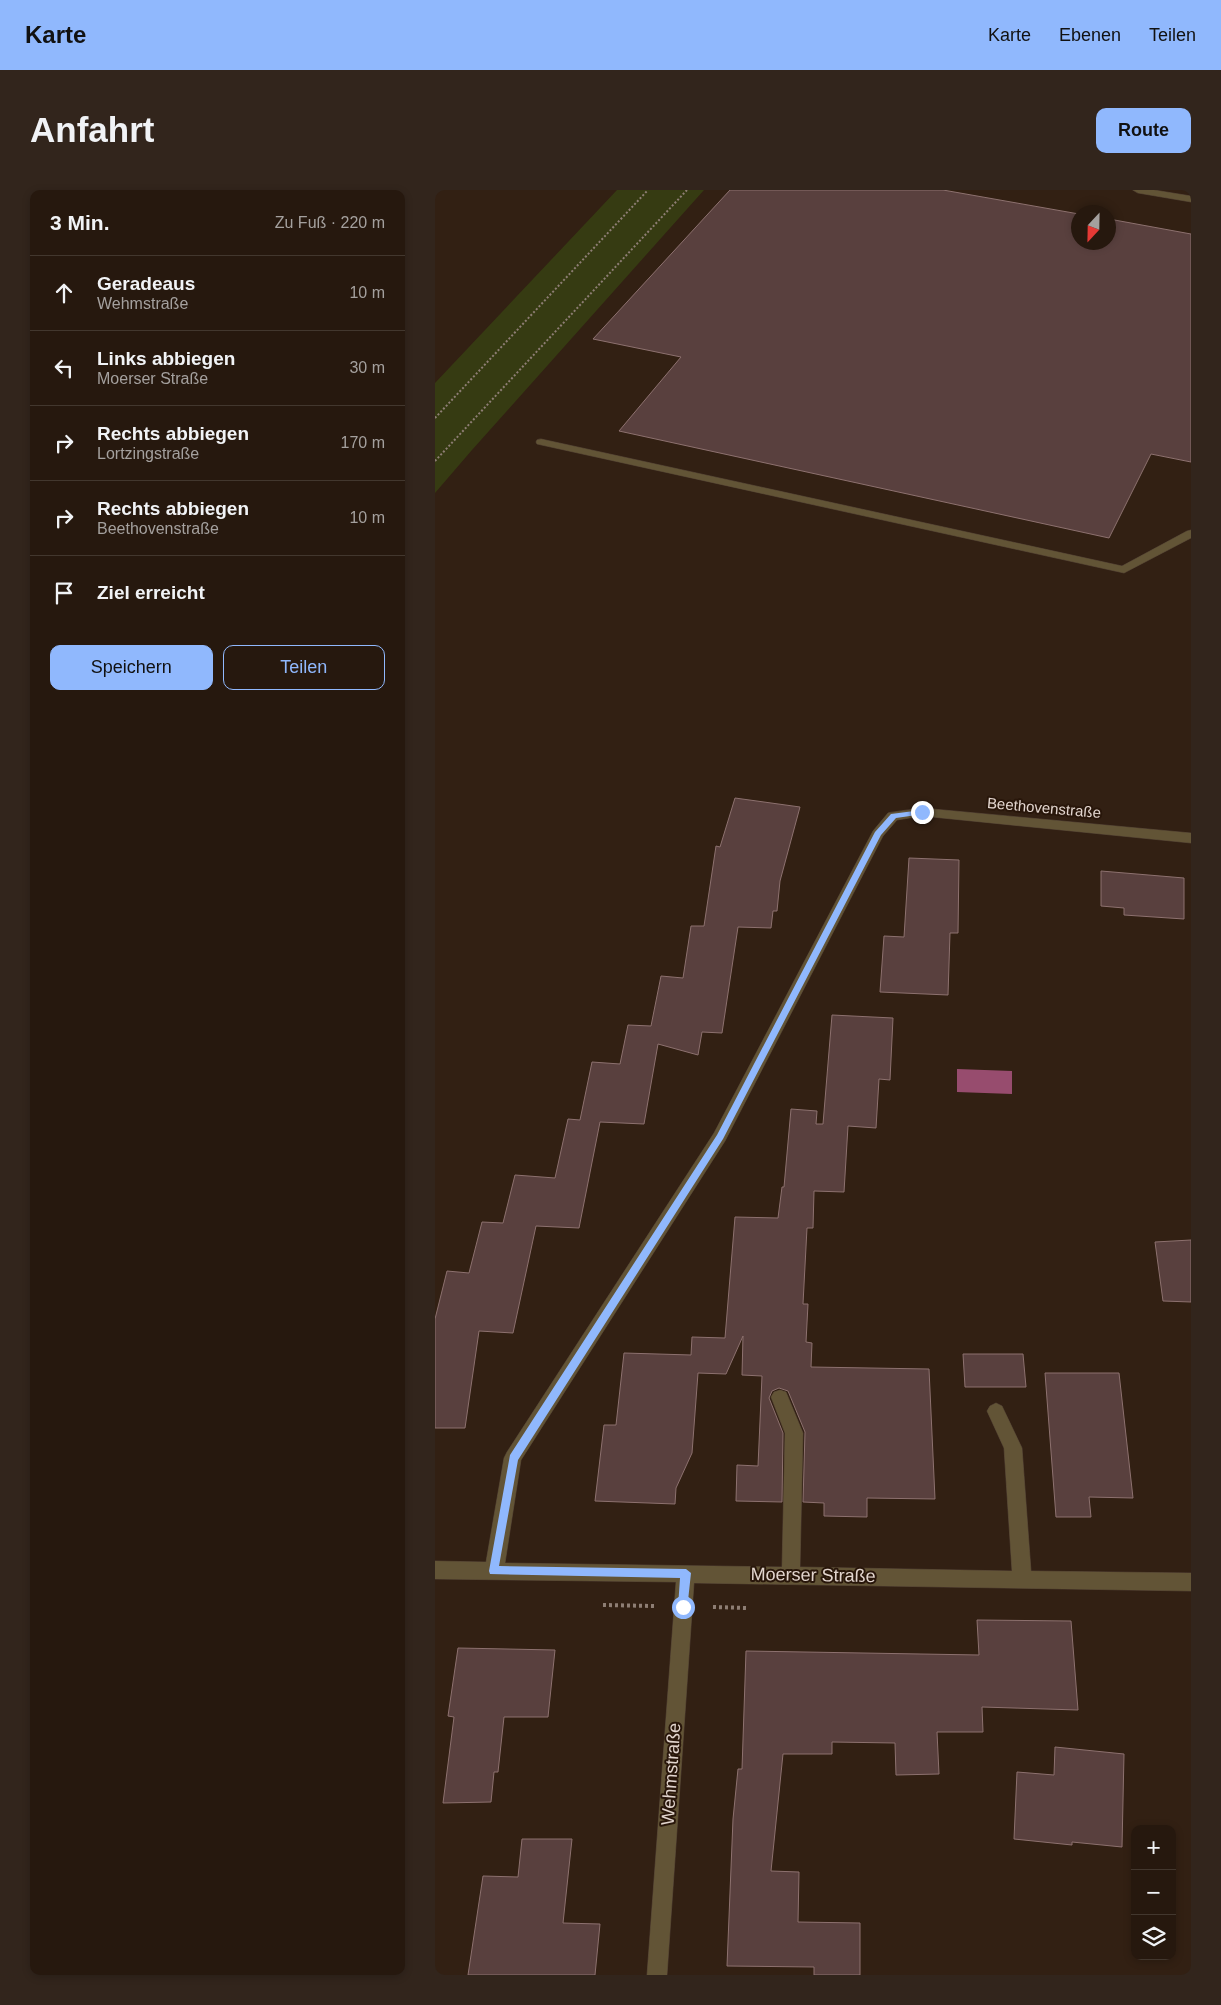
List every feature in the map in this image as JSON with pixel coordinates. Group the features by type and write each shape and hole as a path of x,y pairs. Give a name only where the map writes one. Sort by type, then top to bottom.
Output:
{"street":[{"path":"1139,190 1191,199"},
{"path":"541,442 1124,570 1191,533"},
{"name":"Beethovenstraße","path":"493,1571 513,1458 720,1137 878,834 893,816 922,812 1191,838"},
{"path":"780,1397 794,1432 791,1575"},
{"path":"996,1411 1013,1448 1022,1578"},
{"name":"Moerser Straße","path":"435,1570 1191,1582"},
{"name":"Wehmstraße","path":"657,1975 686,1573"}],"path":[{"path":"435,418 648,190"},
{"path":"435,461 687,190"}],"green space":[{"path":"617,190 704,190 435,493 435,383"}],"shaded area":[{"path":"957,1069 1012,1071 1012,1094 957,1092"}],"building":[{"path":"730,190 943,190 1071,213 1071,250 1116,250 1116,220 1191,234 1191,462 1151,454 1109,538 619,431 681,357 593,339"},
{"path":"735,798 800,807 780,881 777,911 773,911 771,928 738,927 722,1033 702,1032 698,1055 658,1044 644,1124 600,1122 579,1228 536,1226 513,1333 479,1331 465,1428 435,1428 435,1319 447,1271 469,1273 482,1222 503,1223 515,1175 555,1178 568,1119 580,1120 592,1062 620,1064 628,1025 651,1026 661,976 683,978 691,926 704,926 716,846 720,847"},
{"path":"909,858 959,860 958,933 950,933 948,995 880,992 884,936 904,937"},
{"path":"1101,871 1184,878 1184,919 1124,915 1124,908 1101,906"},
{"path":"832,1015 893,1018 890,1080 879,1079 876,1128 848,1126 844,1192 814,1191 813,1228 807,1228 803,1304 808,1304 806,1342 812,1343 811,1367 929,1369 935,1499 867,1498 867,1517 824,1516 824,1503 803,1502 805,1432 788,1391 779,1388 772,1391 769,1398 783,1433 782,1502 736,1501 737,1465 758,1466 762,1376 742,1375 743,1336 726,1374 698,1373 692,1453 676,1488 675,1504 595,1501 604,1425 616,1425 624,1353 691,1355 692,1337 725,1338 735,1217 778,1218 782,1187 784,1187 791,1109 817,1111 816,1124 823,1124"},
{"path":"1191,1240 1191,1302 1163,1301 1155,1242"},
{"path":"963,1354 1023,1354 1026,1387 965,1387"},
{"path":"1045,1373 1119,1373 1133,1498 1089,1497 1091,1517 1056,1517"},
{"path":"977,1620 1071,1621 1078,1710 982,1707 983,1732 937,1732 939,1774 896,1775 895,1743 832,1742 832,1754 783,1754 771,1871 799,1872 798,1922 860,1923 860,1975 814,1975 814,1967 727,1966 733,1819 738,1769 742,1769 746,1651 979,1655"},
{"path":"458,1648 555,1650 548,1717 504,1717 498,1772 494,1772 491,1802 443,1803 454,1717 448,1716"},
{"path":"1055,1747 1124,1754 1122,1847 1072,1842 1072,1845 1014,1839 1017,1772 1054,1775"},
{"path":"522,1839 572,1839 563,1923 600,1924 595,1975 468,1975 483,1876 518,1877"}],"route":[{"path":"683,1607 686,1573 493,1571 513,1458 720,1137 878,834 893,816 922,812"}]}
